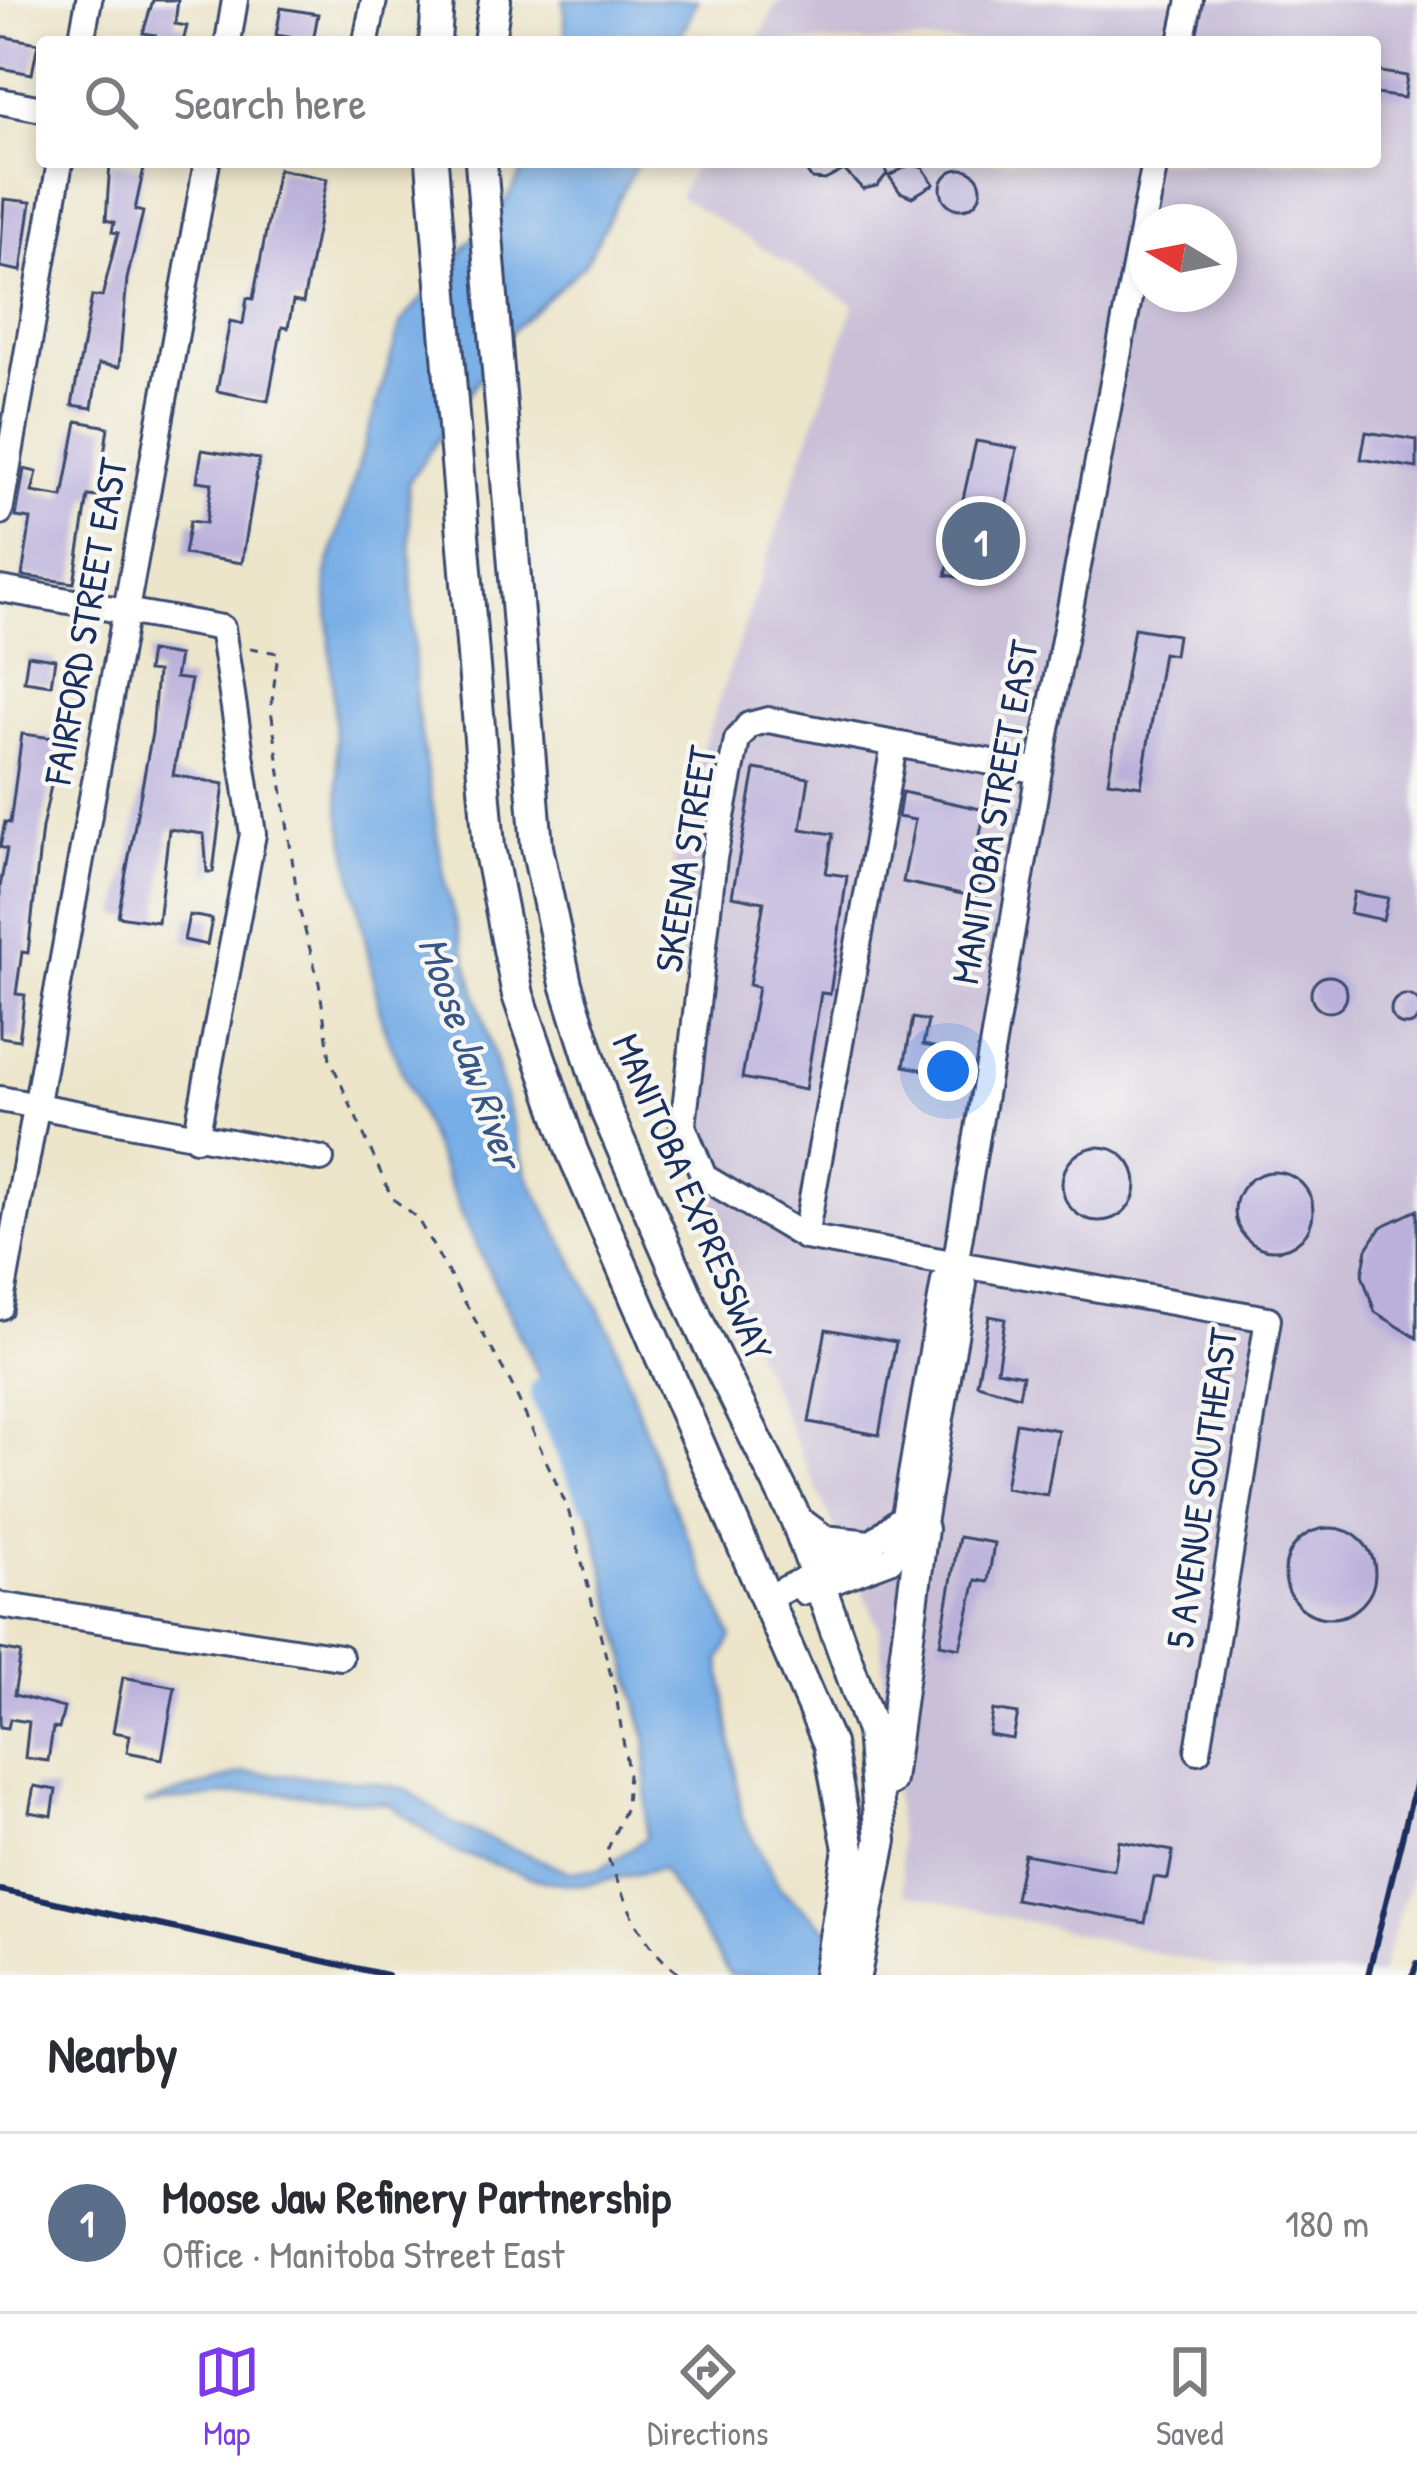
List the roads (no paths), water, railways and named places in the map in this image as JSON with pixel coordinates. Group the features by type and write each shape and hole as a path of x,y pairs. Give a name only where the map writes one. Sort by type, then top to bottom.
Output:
{"main road":[{"path":"435,36 438,0"},
{"path":"490,36 495,0"},
{"path":"432,168 452,451 489,847 518,995 572,1150 829,1744 849,1849 860,1880 856,1975"},
{"name":"MANITOBA EXPRESSWAY","path":"480,172 537,848 566,984 607,1113 704,1336 796,1519 872,1731 880,1840 860,1880"},
{"path":"796,1519 824,1541 868,1546"},
{"path":"880,1840 922,1529"},
{"path":"829,1975 860,1880"}],"street":[{"path":"82,36 89,0"},
{"path":"229,36 235,0"},
{"path":"367,36 374,0"},
{"path":"1182,36 1190,0"},
{"path":"0,101 36,108"},
{"path":"0,512 59,168"},
{"name":"FAIRFORD STREET EAST","path":"0,1307 122,610 206,168"},
{"name":"MANITOBA STREET EAST","path":"764,1600 890,1560 922,1529 964,1284 961,1266 1039,771 1155,168"},
{"path":"0,589 122,610 225,636 253,834 196,1138"},
{"name":"SKEENA STREET","path":"805,1238 704,1177 683,1126 714,859 737,740 748,725 768,720 894,746"},
{"path":"961,1266 805,1238 894,746 1039,771"},
{"path":"0,1099 321,1159"},
{"name":"MANITOBA STREET EAST","path":"820,1580 904,1516 944,1281 961,1266"},
{"name":"5 AVENUE SOUTHEAST","path":"961,1266 1268,1319 1198,1751"},
{"path":"0,1605 340,1657"}],"water":[{"path":"564,0 697,0 682,36 566,36"},
{"path":"525,168 635,168 585,264 513,330 408,483 416,704 446,888 527,1175 610,1330 663,1481 732,1637 720,1660 742,1819 780,1888 879,1975 730,1975 661,1869 583,1885 543,1881 454,1851 389,1804 262,1791 144,1804 245,1772 371,1782 409,1791 455,1825 570,1872 601,1869 646,1838 647,1742 574,1449 460,1211 383,1026 340,813 326,574 401,323 508,197"}],"waterway":[{"name":"Moose Jaw River","path":"548,1393 594,1495"}],"railway":[{"path":"1368,1975 1417,1777"},
{"path":"0,1890 387,1975"},
{"path":"1413,1975 1417,1963"}],"place":[{"name":"Moose Jaw Refinery Partnership","path":"981,541"}]}
